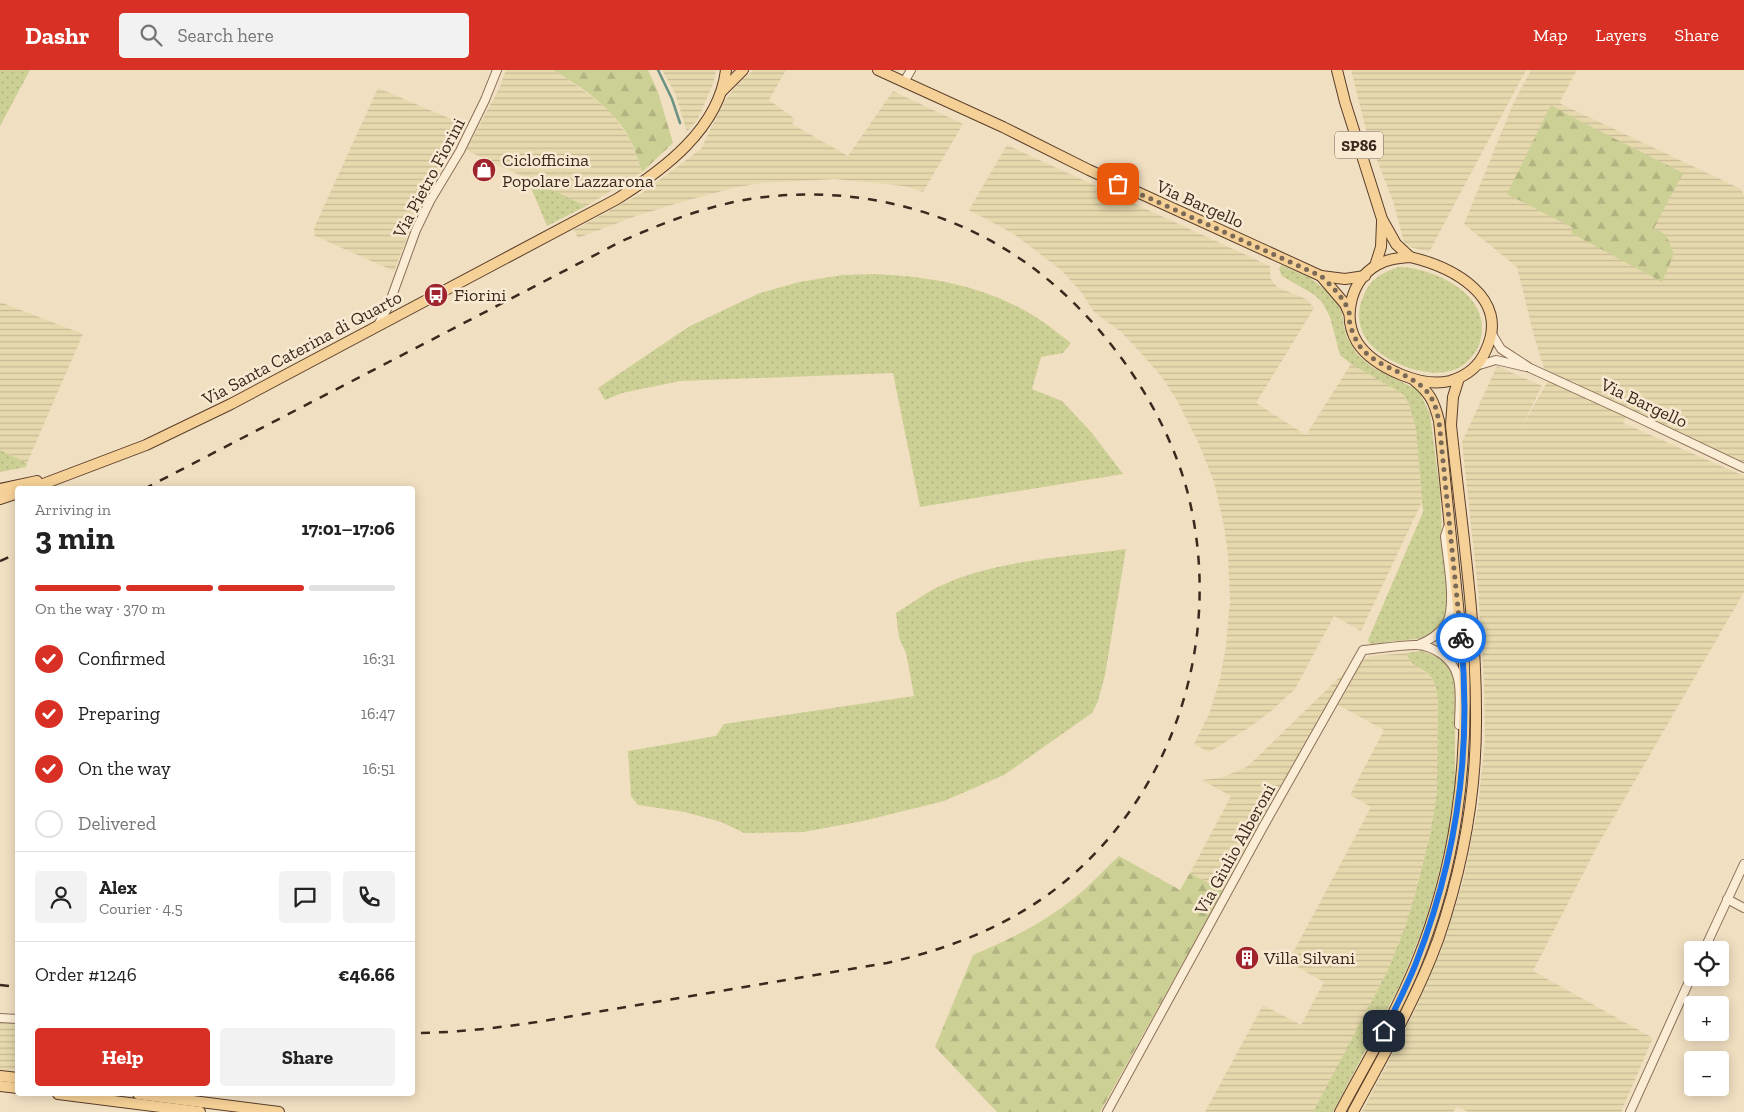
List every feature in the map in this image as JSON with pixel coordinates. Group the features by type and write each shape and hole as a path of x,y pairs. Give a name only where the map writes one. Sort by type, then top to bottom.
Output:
{"main road":[{"name":"Via Santa Caterina di Quarto","path":"38,486 146,445 188,425 609,203 644,182 677,155 702,127 720,94 726,70"},
{"name":"Via Santa Caterina di Quarto","path":"720,94 743,70"},
{"name":"Via Bargello","path":"878,70 1003,127 1097,174 1321,276 1345,279 1365,276"},
{"name":"SP86","path":"1337,70 1344,102 1382,219 1396,244 1410,258"},
{"name":"SP86","path":"1375,266 1382,247 1382,219"},
{"path":"1398,258 1410,258 1426,261 1448,270 1475,289 1485,300 1490,312 1492,334 1486,351 1467,375 1434,383 1414,380 1369,356 1356,340 1350,325 1349,313 1356,288 1375,266 1398,258"},
{"name":"Via Bargello","path":"1321,276 1345,304 1349,313"},
{"path":"1353,1112 1405,1015 1438,940 1456,876 1472,796 1476,686 1451,425 1453,397 1459,378"},
{"path":"1340,1112 1402,995 1428,931 1438,901 1453,840 1463,770 1464,664 1439,421 1433,400 1414,380"},
{"name":"Via Santa Caterina di Quarto","path":"0,488 77,471"},
{"path":"0,499 15,494"},
{"path":"0,1076 15,1078"},
{"path":"0,1086 15,1088"},
{"path":"74,1096 200,1112"},
{"path":"156,1096 279,1112"}],"street":[{"name":"Via Pietro Fiorini","path":"376,327 388,307 416,230 430,201 460,151 482,107 497,70"},
{"path":"904,82 911,70"},
{"name":"Via Bargello","path":"1492,334 1501,348 1530,368 1624,410 1744,468"},
{"name":"Via Bargello","path":"1476,366 1496,360 1530,368"},
{"path":"1418,645 1436,636 1450,615 1452,603 1445,536 1450,523"},
{"path":"1418,645 1443,655 1457,674 1459,688 1458,751 1463,770"},
{"name":"Via Giulio Alberoni","path":"1107,1112 1363,650 1418,645"},
{"path":"1708,941 1744,864"},
{"path":"1727,899 1744,908"},
{"path":"1630,1112 1687,986"},
{"path":"0,1018 15,1019"}],"shaded area":[{"path":"506,70 553,70 608,109 630,139 642,172 586,206 466,150 500,87"},
{"path":"662,70 716,70 714,81 698,119 687,132 675,93"},
{"path":"754,70 786,70 769,100 795,119 792,124 848,156 893,91 963,124 923,192 904,186 835,179 762,183 737,187 678,203 636,216 578,238 574,230 642,193 701,149 722,105 738,83"},
{"path":"1351,70 1526,70 1429,252 1410,247 1404,242 1394,204 1368,137"},
{"path":"1531,70 1577,70 1559,103 1741,189 1744,196 1744,467 1628,414 1623,423 1744,476 1744,592 1599,843 1533,971 1653,1038 1621,1112 1468,1112 1457,1106 1453,1112 1362,1112 1414,1012 1442,948 1463,881 1478,806 1485,741 1484,683 1478,590 1462,442 1497,366 1542,386 1522,426 1548,381 1534,336 1517,267 1464,224 1513,104"},
{"path":"378,88 465,125 416,215 394,271 315,236 314,228"},
{"path":"1007,145 1270,266 1270,278 1277,287 1306,299 1314,308 1256,403 1306,435 1351,364 1395,388 1403,394 1409,404 1416,429 1422,502 1361,631 1334,616 1295,689 1271,711 1247,729 1209,752 1194,744 1209,714 1220,679 1226,646 1230,601 1228,555 1224,526 1214,482 1199,444 1178,402 1162,377 1140,352 1121,332 1094,312 1082,293 1061,270 1014,234 969,210"},
{"path":"0,302 83,334 27,463 0,450"},
{"path":"1407,653 1411,663 1430,676 1436,686 1438,700 1437,792 1430,835 1416,891 1405,927 1387,972 1313,1112 1205,1112 1263,1005 1301,1025 1324,982 1288,962 1371,807 1350,795 1384,730 1338,705 1360,664 1365,659 1371,656"},
{"path":"1350,667 1223,891 1190,873 1231,796 1202,780 1221,778 1248,766"},
{"path":"0,1023 15,1023 15,1074 0,1072"}],"green space":[{"path":"0,70 30,70 0,126"},
{"path":"553,70 648,70 658,92 673,143 642,172 630,139 615,118 586,92"},
{"path":"1551,105 1683,173 1654,228 1666,235 1674,254 1662,282 1571,233 1573,228 1507,194"},
{"path":"527,178 586,206 547,226"},
{"path":"1281,265 1310,278 1331,294 1341,308 1347,338 1357,354 1372,367 1416,389 1430,414 1440,492 1448,602 1444,621 1438,629 1424,638 1370,644 1368,640 1423,512 1416,429 1409,404 1403,394 1351,364 1340,355 1330,317 1322,302 1313,294 1282,276 1279,269"},
{"path":"1399,267 1430,273 1446,280 1472,300 1479,313 1482,328 1479,345 1473,356 1460,367 1445,372 1432,373 1406,367 1382,354 1365,337 1361,328 1359,312 1366,291 1377,278 1387,271"},
{"path":"874,274 928,279 980,291 1029,313 1071,343 1063,353 1041,357 1032,389 1062,401 1092,433 1123,474 920,507 893,373 680,381 622,393 605,400 598,388 690,326 760,293 799,282 843,275"},
{"path":"0,450 27,463 26,467 0,472"},
{"path":"1126,549 1105,675 1098,701 1092,713 1004,775 944,801 863,821 803,832 744,833 721,822 685,812 638,805 631,796 628,751 716,736 724,724 914,696 906,653 899,638 896,613 938,587 959,578 1006,565"},
{"path":"1420,651 1442,661 1450,670 1455,682 1455,788 1448,836 1424,925 1401,983 1333,1112 1313,1112 1387,972 1405,927 1430,835 1437,792 1438,700 1437,691 1431,677 1411,662 1407,653"},
{"path":"1119,856 1180,890 1190,873 1223,891 1100,1112 997,1112 935,1047 973,955 1003,942 1047,918 1086,888"}],"waterway":[{"path":"658,70 672,99 680,123"}],"railway":[{"path":"150,486 622,241 671,221 721,205 756,198 795,195 834,195 910,208 946,220 981,236 1015,255 1046,278 1093,323 1134,376 1166,434 1179,464 1188,494 1197,547 1199,600 1194,653 1182,704 1164,753 1138,799 1106,841 1068,879 1048,895 1027,909 983,932 936,950 887,963 537,1022 475,1030 415,1033"},
{"path":"0,561 15,554"},
{"path":"0,985 15,987"}],"way so far":[{"path":"1118,184 1321,276 1345,304 1349,313 1350,325 1361,348 1381,364 1414,380 1427,392 1433,400 1439,421 1461,638"}],"place":[{"name":"Ciclofficina Popolare Lazzarona","path":"484,170"},
{"name":"Fiorini","path":"436,295"},
{"name":"Villa Silvani","path":"1247,958"}],"route":[{"path":"1384,1031 1416,964 1428,931 1438,901 1453,840 1462,780 1465,736 1464,664 1461,638"}]}
